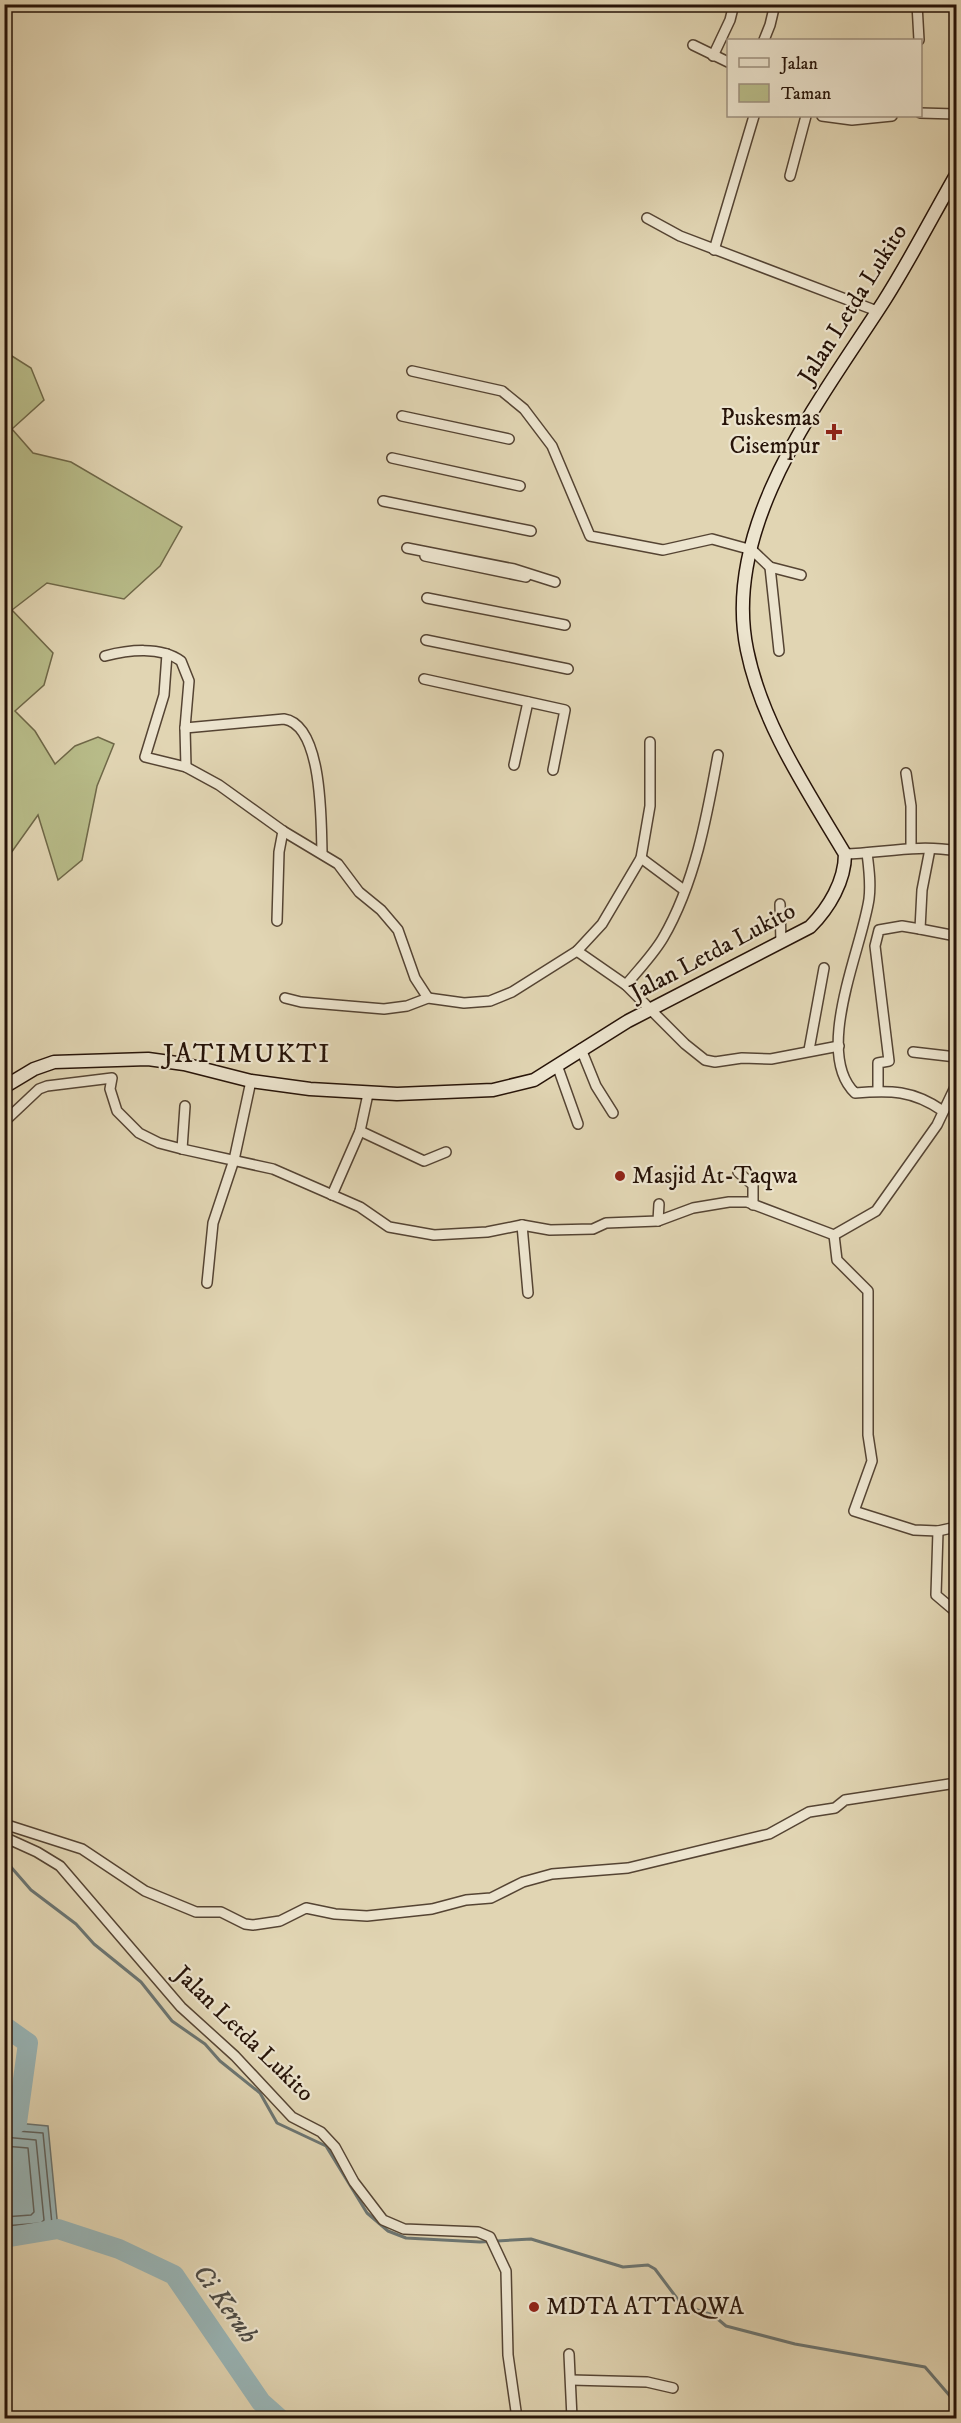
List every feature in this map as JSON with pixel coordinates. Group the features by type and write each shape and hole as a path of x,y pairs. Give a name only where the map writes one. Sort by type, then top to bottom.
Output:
{"street":[{"path":"713,56 730,20 734,4"},
{"path":"764,39 775,4"},
{"path":"917,4 919,39"},
{"path":"693,45 727,61"},
{"path":"922,113 957,114"},
{"path":"714,250 754,117"},
{"path":"790,176 806,117"},
{"path":"830,117 852,120 882,117"},
{"name":"Jalan Letda Lukito","path":"4,1087 34,1069 54,1062 109,1060 167,1061 251,1081 368,1094 493,1090 534,1080 650,1008 810,927 825,911 845,866 845,854 778,738 747,651 742,614 744,582 767,499 810,410 876,311 957,175"},
{"path":"647,218 680,236 714,250 876,311"},
{"path":"412,372 502,392 524,409 552,446 590,536 663,550 711,539 752,550 770,567 801,575"},
{"path":"402,416 509,440"},
{"path":"392,458 520,486"},
{"path":"383,501 531,531"},
{"path":"534,577 513,576 433,558 407,548 514,569 555,582"},
{"path":"770,567 779,651"},
{"path":"427,598 564,626"},
{"path":"426,640 568,669"},
{"path":"105,656 124,650 167,654 181,661 187,670 189,694 185,728 186,767"},
{"path":"167,654 164,695 145,757 186,767 219,785 283,831 322,852 338,864 359,892 381,910 398,930 415,978 428,998"},
{"path":"424,680 565,710 553,770"},
{"path":"514,765 528,702"},
{"path":"185,728 287,719 296,724 304,733 314,760 321,816 322,852"},
{"path":"285,998 301,1002 384,1009 407,1006 428,998 464,1003 490,1001 512,992 577,951 602,924 641,858 650,806 650,742"},
{"path":"626,985 663,939 684,890 710,801 718,754"},
{"path":"906,773 911,806 911,848"},
{"path":"277,921 279,852 283,831"},
{"path":"845,854 867,854 911,848 957,851"},
{"path":"920,929 922,890 930,849"},
{"path":"867,854 871,880 869,901 841,1009 839,1046 844,1083 855,1093 878,1091 912,1094 943,1111"},
{"path":"641,858 684,890"},
{"path":"780,904 781,943"},
{"path":"878,1091 878,1063 889,1061 875,946 879,930 902,926 957,936"},
{"path":"577,951 626,985 684,1044 705,1060 715,1062 742,1058 771,1059 839,1046"},
{"path":"809,1050 824,968"},
{"path":"581,1049 596,1086 613,1113"},
{"path":"914,1052 957,1057"},
{"path":"109,1060 112,1078 110,1089 117,1111 139,1133 159,1143 273,1169 360,1207 389,1227 434,1235 487,1232 522,1225 568,1230 593,1229 606,1223 658,1221 709,1204 729,1202 753,1205 834,1235"},
{"path":"557,1065 578,1124"},
{"path":"4,1122 39,1089 112,1078"},
{"path":"207,1283 213,1223 234,1160 251,1081"},
{"path":"834,1235 876,1211 937,1125 957,1085"},
{"path":"332,1195 360,1131 368,1094"},
{"path":"182,1149 185,1106"},
{"path":"360,1131 424,1161 446,1152"},
{"path":"738,1172 753,1185 753,1205"},
{"path":"658,1221 659,1204"},
{"path":"522,1225 528,1293"},
{"path":"834,1235 837,1260 868,1291 868,1435 872,1461 854,1511 915,1530 938,1532 957,1527"},
{"path":"938,1532 936,1595 957,1612"},
{"path":"4,1824 82,1849 138,1887 196,1912 221,1912 245,1924 253,1925 280,1921 306,1908 335,1914 379,1915 432,1909 466,1900 491,1898 523,1882 552,1874 628,1868 769,1834 809,1812 835,1808 845,1800 957,1783"},
{"name":"Jalan Letda Lukito","path":"4,1837 37,1852 60,1866 181,2007 235,2056 292,2117 321,2132 335,2147 354,2182 382,2220 404,2229 478,2232 490,2238 506,2271 508,2355 517,2418"},
{"path":"4,2065 4,2076"},
{"path":"569,2355 572,2418"},
{"path":"571,2380 646,2382 673,2388"}],"green space":[{"path":"4,351 31,368 44,400 12,429 33,453 71,462 182,527 160,566 124,599 47,583 12,610 53,653 44,685 15,711 35,731 55,764 75,746 98,737 114,744 97,786 82,860 58,880 38,815 11,853 5,853"}],"water":[{"path":"5,2124 48,2126 58,2229 45,2236 5,2239"}],"waterway":[{"path":"4,1859 31,1890 76,1924 94,1944 141,1982 172,2021 205,2044 220,2061 260,2093 277,2123 326,2146 367,2213 388,2231 406,2238 480,2242 531,2239 623,2267 648,2265 655,2269 682,2305 713,2315 726,2326 795,2344 925,2367 956,2403"},
{"name":"Ci Keruh","path":"4,2026 28,2043 17,2123 4,2124"},
{"name":"Ci Keruh","path":"4,2238 58,2229 119,2249 174,2275 261,2402 279,2418"}],"place":[{"name":"Puskesmas Cisempur","path":"834,432"},
{"name":"Masjid At-Taqwa","path":"620,1176"},
{"name":"MDTA ATTAQWA","path":"534,2307"}],"district":[{"name":"JATIMUKTI","path":"247,1054"}]}
